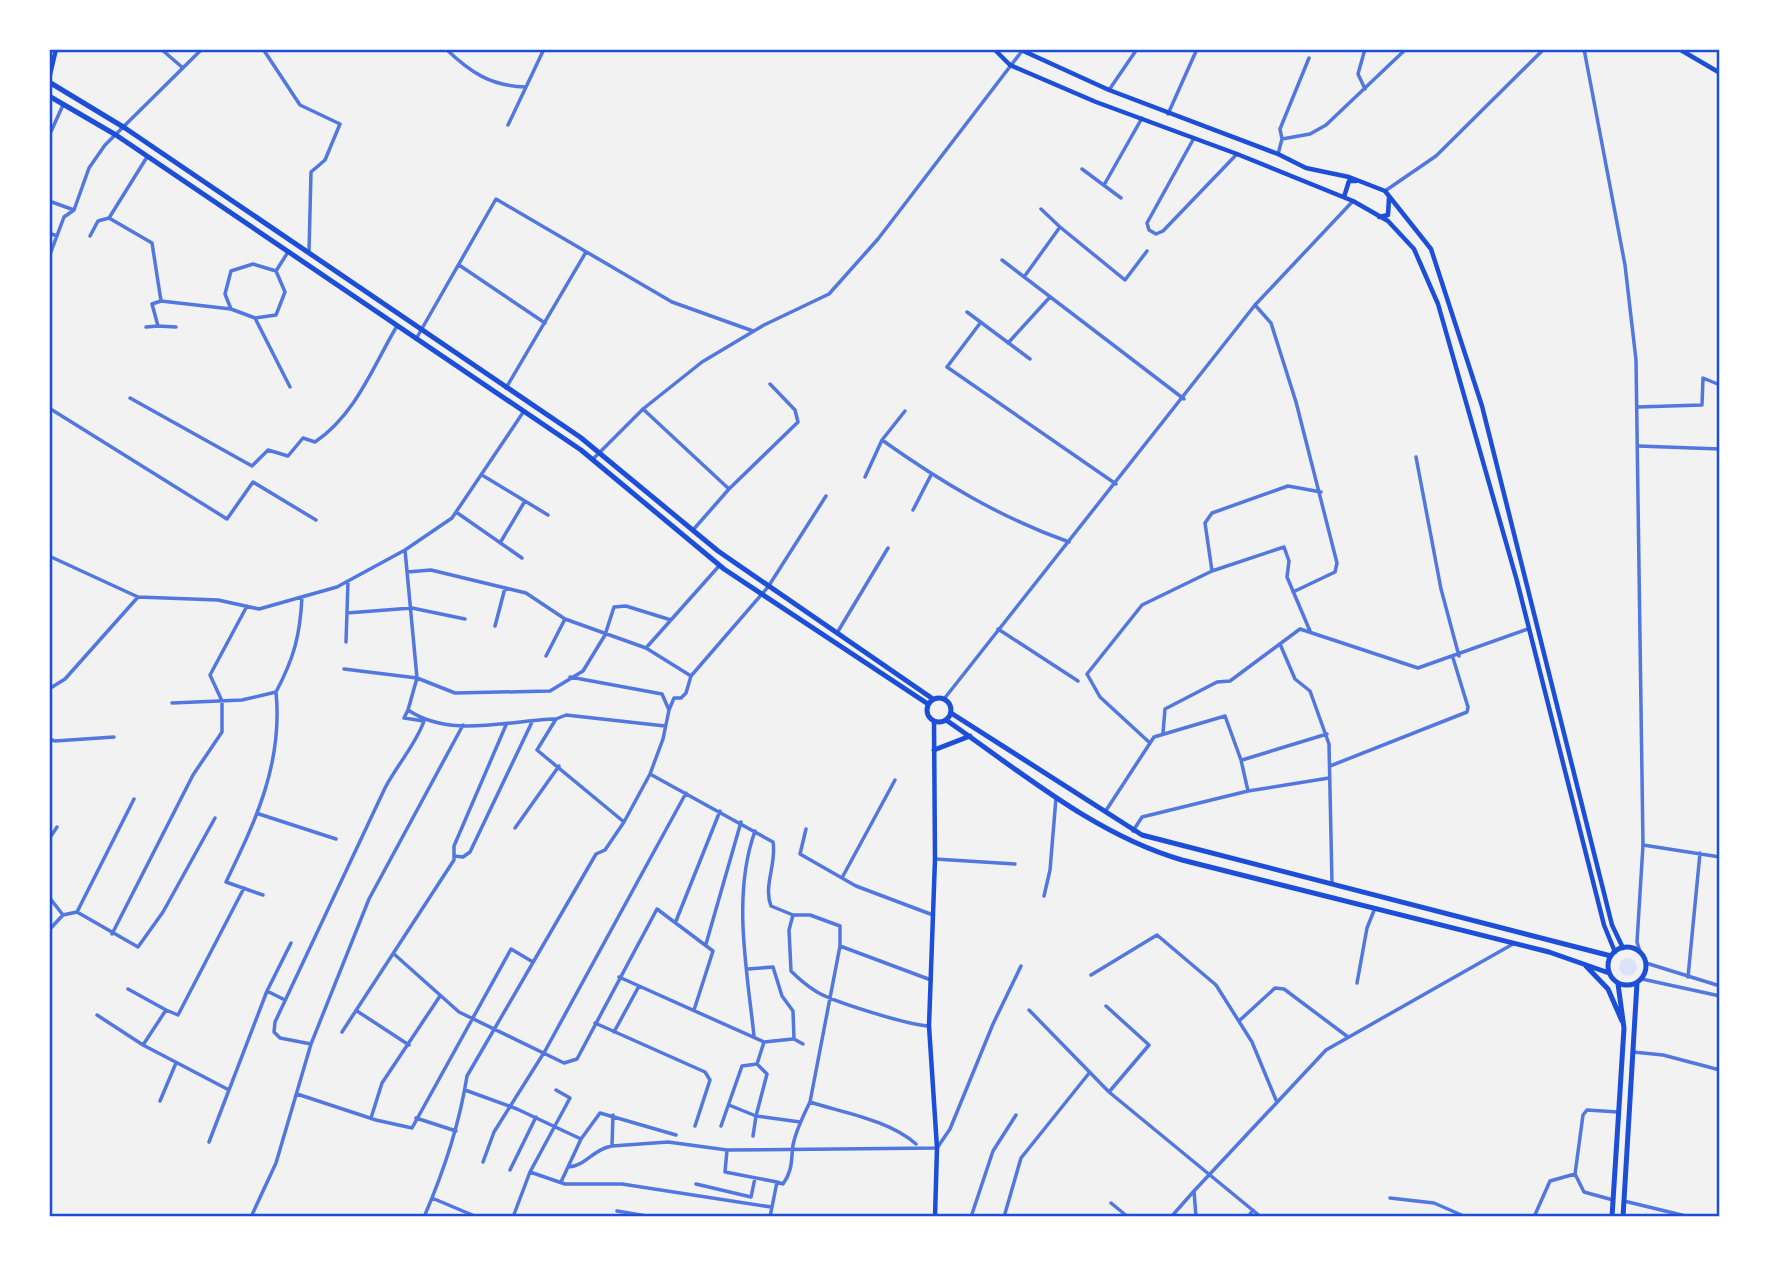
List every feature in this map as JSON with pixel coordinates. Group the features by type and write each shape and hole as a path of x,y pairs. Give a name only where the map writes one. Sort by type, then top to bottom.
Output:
{"main road":[{"path":"56,49 49,81 125,128 600,452 693,530 768,587 933,699 944,699 950,705 951,713 946,720"},
{"path":"994,49 1010,65 1353,201 1388,221 1414,249 1438,304 1530,628 1613,954 1609,973"},
{"path":"1679,49 1720,73"},
{"path":"1021,50 1168,114 1278,154 1306,169 1358,180 1385,191 1431,249 1482,406 1612,925 1623,948"},
{"path":"49,96 116,135 524,411 592,460 719,566 928,704"},
{"path":"1344,197 1349,181 1358,180"},
{"path":"1379,217 1388,215 1390,197"},
{"path":"933,699 928,704 928,716 934,721 946,720 1124,839 1158,853 1515,943 1609,973 1618,984 1624,1028 1612,1217"},
{"path":"951,713 1133,831 1176,846 1613,954 1623,948 1640,953 1646,963 1639,981 1623,1217"},
{"path":"934,721 935,859 929,1026 937,1147 935,1215"},
{"path":"934,750 970,736"},
{"path":"1581,962 1608,989 1624,1028"},
{"path":"1618,984 1639,981"}],"street":[{"path":"161,49 183,68"},
{"path":"49,257 64,218 74,210 89,169 105,145 202,49"},
{"path":"446,49 464,66 501,86 526,87"},
{"path":"509,125 544,49"},
{"path":"1109,90 1137,49"},
{"path":"1168,114 1197,49"},
{"path":"1365,49 1358,75 1365,89"},
{"path":"1282,139 1310,134 1326,125 1406,49"},
{"path":"1385,191 1436,156 1544,49"},
{"path":"1584,49 1625,265 1636,360 1643,845 1637,942 1640,953"},
{"path":"263,50 300,105 340,124 325,160 311,172 309,254"},
{"path":"592,460 643,409 702,362 753,331 829,293 878,239 1021,50"},
{"path":"1278,154 1282,139 1280,129 1309,58"},
{"path":"49,136 63,106"},
{"path":"1104,185 1142,118"},
{"path":"1194,138 1147,223 1149,230 1156,234 1163,231 1237,154"},
{"path":"90,236 98,221 109,218 148,157"},
{"path":"1082,169 1121,198"},
{"path":"416,339 496,199 672,302 753,331"},
{"path":"49,201 74,210"},
{"path":"944,699 1184,399 1255,305 1353,201"},
{"path":"1041,209 1125,280 1147,251"},
{"path":"109,218 152,243 161,301"},
{"path":"1024,277 1060,226"},
{"path":"49,233 57,236"},
{"path":"276,271 288,252"},
{"path":"506,388 586,252"},
{"path":"1002,260 1184,399"},
{"path":"158,326 152,304 161,301 231,309 254,318 276,315 285,292 276,271 253,264 231,271 225,294 231,309"},
{"path":"459,265 545,323"},
{"path":"1008,343 1050,297"},
{"path":"1255,305 1270,323 1321,492 1337,568 1324,578 1293,592"},
{"path":"967,312 1030,359"},
{"path":"254,318 290,387"},
{"path":"981,322 947,367 1116,484"},
{"path":"130,398 252,466 268,450 288,457 303,438 315,442 336,428 359,397 397,326"},
{"path":"146,327 176,327"},
{"path":"1637,407 1702,405 1703,378 1720,385"},
{"path":"693,530 729,489 798,422 795,410 770,384"},
{"path":"49,408 227,519 253,482 316,520"},
{"path":"643,409 729,489"},
{"path":"49,556 138,597 218,600 259,609 302,597 348,581 405,550 452,518 524,411"},
{"path":"865,477 882,440 905,411"},
{"path":"882,440 931,475 1022,526 1069,542"},
{"path":"1638,446 1720,449"},
{"path":"1416,457 1441,589 1459,656"},
{"path":"482,475 548,515"},
{"path":"913,510 931,475"},
{"path":"1212,571 1205,523 1212,513 1288,486 1321,492"},
{"path":"424,1217 441,1181 456,1131 467,1076 596,854 605,850 650,775 674,698 681,698 686,693 691,676 762,595 826,496"},
{"path":"500,543 525,501"},
{"path":"456,512 522,558"},
{"path":"1150,743 1100,697 1087,674 1142,605 1212,571 1284,547 1289,561 1287,577 1310,631"},
{"path":"837,634 888,548"},
{"path":"405,550 417,678 404,718 463,725 506,725 566,716 665,726"},
{"path":"646,648 719,566"},
{"path":"407,572 431,570 526,593 565,619 646,648 691,676"},
{"path":"346,642 348,581"},
{"path":"495,626 505,588"},
{"path":"49,689 65,679 138,597"},
{"path":"262,895 226,882 259,814 279,727 276,692 291,664 300,636 302,597"},
{"path":"112,934 193,775 222,732 222,701 210,675 247,606"},
{"path":"344,668 417,678 454,694 550,691 583,671 605,635 614,607 626,606 671,620"},
{"path":"347,613 412,608 465,619"},
{"path":"546,656 565,619"},
{"path":"1163,733 1165,709 1217,682 1230,681 1300,629 1419,668 1459,656 1530,628"},
{"path":"998,629 1078,681"},
{"path":"1280,644 1295,679 1310,691 1326,734 1330,766 1332,886"},
{"path":"1330,766 1466,712 1468,708 1453,658"},
{"path":"570,677 662,694 669,710"},
{"path":"172,703 222,701 276,692"},
{"path":"408,710 424,721"},
{"path":"1104,813 1150,743 1163,733 1225,716 1248,790"},
{"path":"556,719 537,750 624,822"},
{"path":"312,1044 280,1038 274,1032 275,1022 385,788 402,756 419,734 424,721"},
{"path":"454,856 463,857 470,852 533,721"},
{"path":"251,1217 276,1163 312,1044 369,899 404,831 449,757 463,725"},
{"path":"342,1032 454,856 454,846 506,725"},
{"path":"1241,761 1326,734"},
{"path":"49,739 55,741 114,737"},
{"path":"515,828 559,766"},
{"path":"650,775 741,822 773,842 775,854 768,898 771,906 793,915 810,915 840,926 840,946 832,998 810,1102 800,1122 793,1149 794,1163 788,1178 783,1184 724,1172 727,1150"},
{"path":"1133,831 1142,817 1248,790 1329,778"},
{"path":"844,876 895,780"},
{"path":"482,1161 494,1132 545,1051 686,793"},
{"path":"1044,896 1050,870 1055,795"},
{"path":"77,912 134,799"},
{"path":"676,921 720,811"},
{"path":"259,814 336,839"},
{"path":"49,930 63,915 77,912 138,947 163,912 215,818"},
{"path":"706,944 741,822"},
{"path":"49,839 57,827"},
{"path":"806,829 800,854 844,876 856,886 933,915"},
{"path":"754,1037 743,886 746,854 755,831"},
{"path":"1643,845 1720,857"},
{"path":"1688,977 1700,853"},
{"path":"935,859 1015,864"},
{"path":"128,989 178,1014 244,888"},
{"path":"49,897 63,915"},
{"path":"1357,983 1367,928 1374,908"},
{"path":"394,954 440,996 472,1020 545,1051 564,1063 577,1059 657,909 713,951 694,1010"},
{"path":"793,915 789,930 791,971 818,993 897,1020 929,1026"},
{"path":"1091,975 1157,935 1216,985 1252,1042 1276,1100"},
{"path":"209,1142 267,991 291,943"},
{"path":"1171,1217 1276,1100 1326,1050 1515,943"},
{"path":"840,946 931,980"},
{"path":"296,1094 412,1128 511,949 533,962"},
{"path":"1646,963 1720,986"},
{"path":"568,1167 579,1167 598,1148 668,1142 727,1150 937,1147 950,1129 993,1024 1021,966"},
{"path":"748,969 773,967 782,996 793,1011 794,1039"},
{"path":"619,977 764,1042 794,1039 803,1044"},
{"path":"1639,981 1720,996"},
{"path":"614,1032 639,986"},
{"path":"1239,1021 1275,988 1284,989 1348,1037"},
{"path":"267,991 285,1000"},
{"path":"371,1118 382,1083 440,996"},
{"path":"1107,1006 1149,1045 1109,1092"},
{"path":"143,1045 166,1010"},
{"path":"1029,1010 1109,1092 1261,1217"},
{"path":"357,1011 409,1045"},
{"path":"96,1014 143,1045 229,1090"},
{"path":"595,1023 705,1072 710,1080 695,1126"},
{"path":"757,1064 764,1042"},
{"path":"1633,1052 1663,1055 1720,1070"},
{"path":"160,1101 176,1063"},
{"path":"721,1126 743,1066 757,1064"},
{"path":"753,1136 767,1074 757,1064"},
{"path":"1004,1217 1021,1158 1090,1072"},
{"path":"465,1090 536,1117 581,1139"},
{"path":"513,1217 530,1172 570,1098 556,1090"},
{"path":"810,1102 882,1125 907,1136 917,1146"},
{"path":"729,1105 756,1116 800,1122"},
{"path":"1613,1200 1584,1192 1575,1174 1583,1115 1587,1110 1619,1112"},
{"path":"561,1182 581,1139 600,1112 676,1135"},
{"path":"612,1146 613,1115"},
{"path":"971,1217 993,1151 1016,1115"},
{"path":"510,1170 536,1117"},
{"path":"416,1118 456,1131"},
{"path":"530,1172 561,1182 622,1184 771,1207"},
{"path":"1534,1217 1550,1181 1575,1174"},
{"path":"696,1184 751,1198 755,1178"},
{"path":"770,1217 777,1182"},
{"path":"1194,1191 1196,1217"},
{"path":"432,1198 477,1217"},
{"path":"1390,1198 1434,1203 1466,1217"},
{"path":"1624,1201 1690,1217"},
{"path":"1111,1203 1128,1217"},
{"path":"1248,1217 1253,1210"},
{"path":"617,1211 653,1217"},
{"path":"935,1215 943,1217"}],"shaded area":[{"path":"1624,958 1632,958 1637,967 1635,974 1624,976 1619,971 1619,963"}]}
